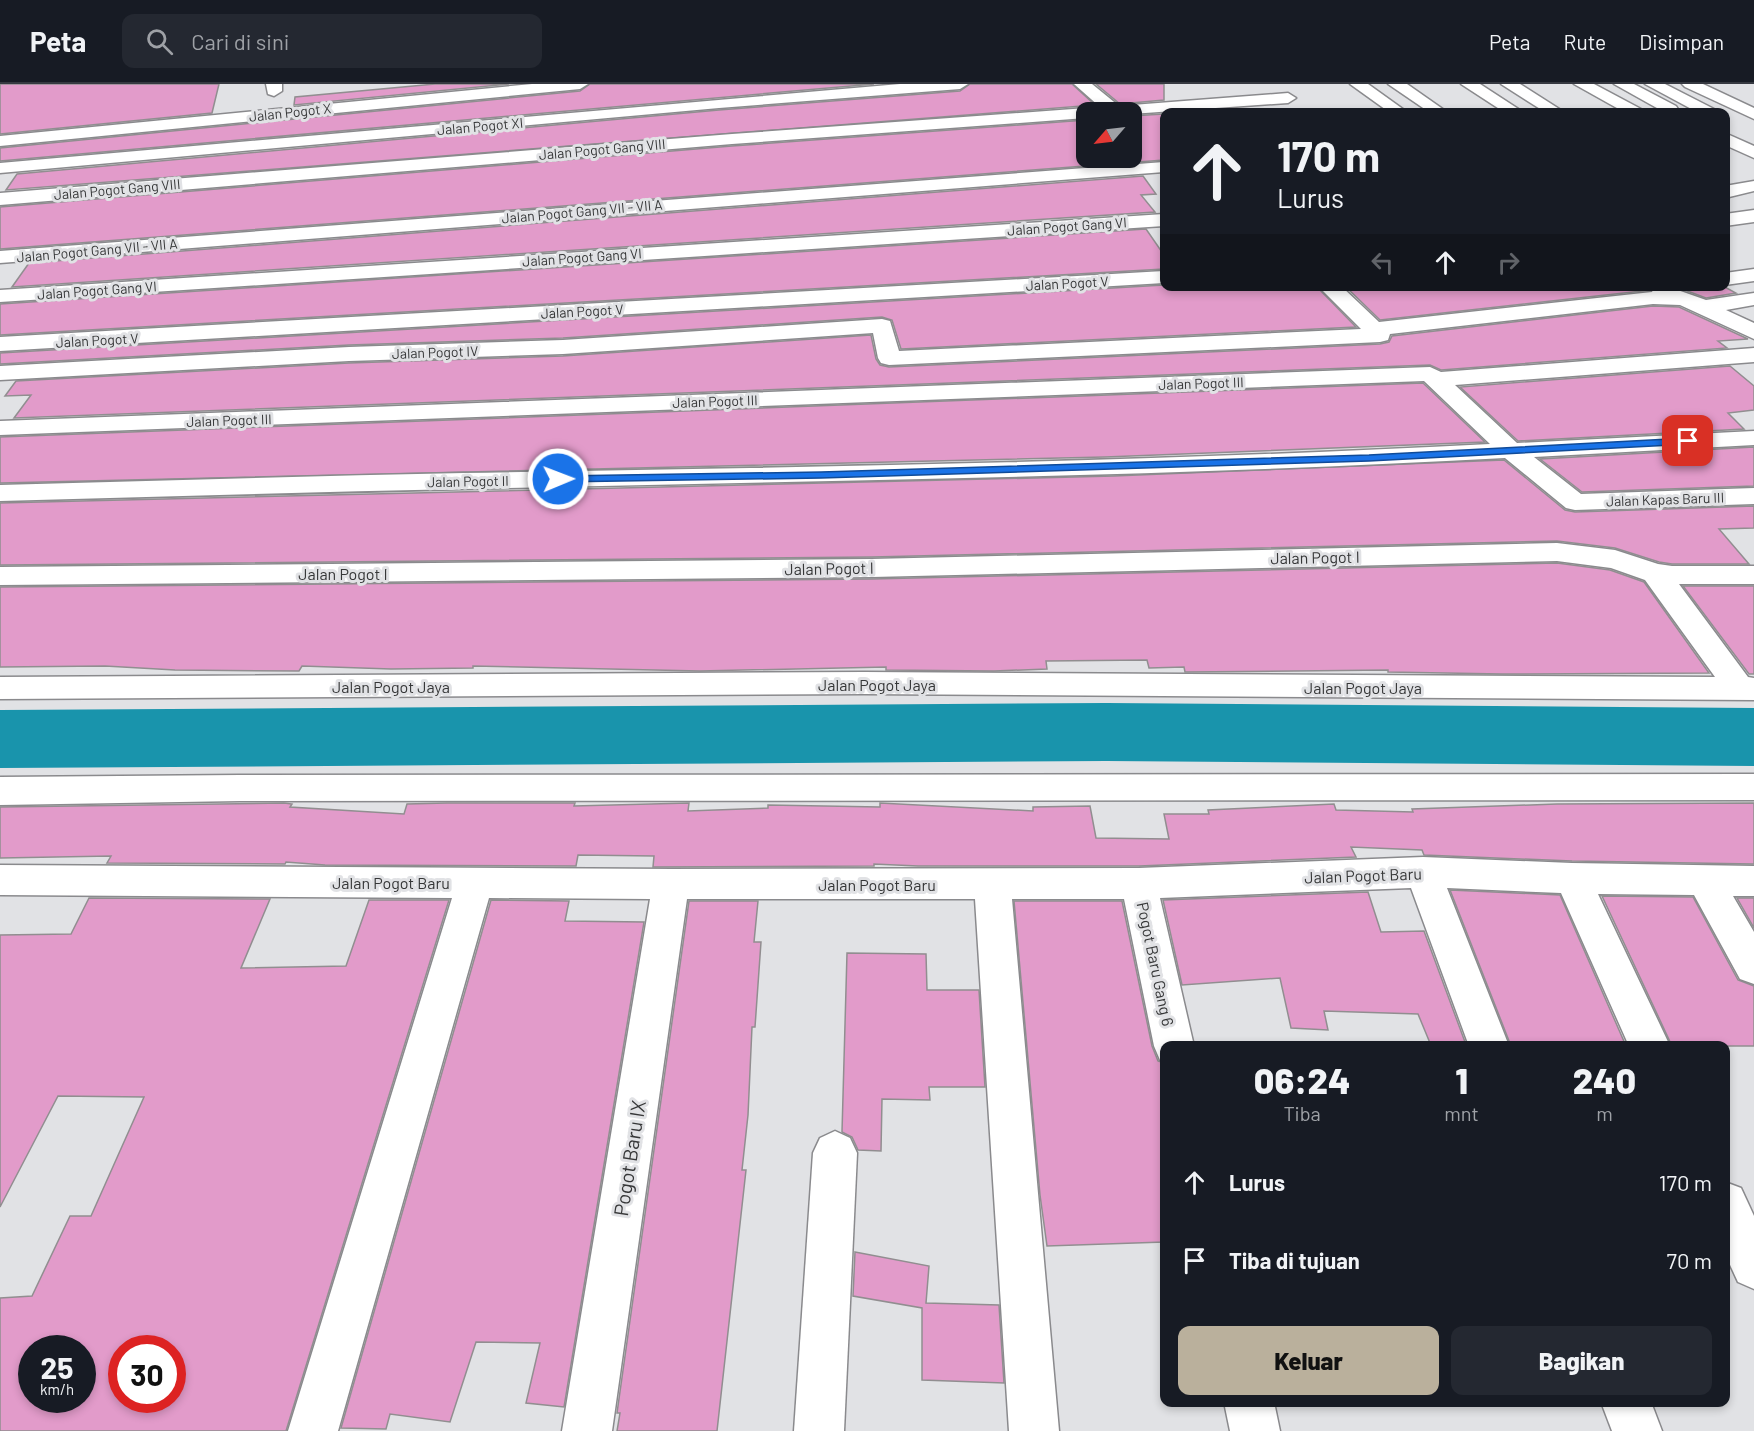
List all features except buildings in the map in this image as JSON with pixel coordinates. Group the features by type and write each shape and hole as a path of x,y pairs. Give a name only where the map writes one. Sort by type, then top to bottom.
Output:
{"street":[{"name":"Jalan Pogot X","path":"0,141 580,84"},
{"name":"Jalan Pogot XI","path":"0,168 719,103 960,84"},
{"path":"1082,84 1104,102"},
{"name":"Jalan Pogot Gang VIII","path":"1209,108 1295,103 1270,84"},
{"path":"1358,84 1393,108"},
{"path":"1396,84 1433,108"},
{"path":"1469,84 1508,108"},
{"path":"1509,84 1549,108"},
{"path":"1582,84 1627,108"},
{"path":"1622,84 1669,108"},
{"path":"1653,84 1702,108"},
{"path":"1690,84 1754,114"},
{"path":"1190,90 1209,108"},
{"name":"Jalan Pogot Gang VIII","path":"1142,109 1160,109"},
{"name":"Jalan Pogot Gang VIII","path":"0,199 1076,113"},
{"path":"1730,124 1754,136"},
{"path":"1730,141 1754,153"},
{"path":"1734,166 1754,161"},
{"name":"Jalan Pogot Gang VII - VII A","path":"0,257 1160,167"},
{"path":"1730,191 1754,186"},
{"path":"0,210 135,201"},
{"path":"1730,219 1754,216"},
{"name":"Jalan Pogot Gang VI","path":"0,296 1160,220"},
{"path":"1730,278 1754,275"},
{"name":"Jalan Pogot V","path":"0,344 1160,277"},
{"path":"1333,291 1373,329 1653,298 1669,291 1750,327"},
{"path":"1704,307 1754,299"},
{"name":"Jalan Pogot IV","path":"0,373 349,354 575,346 870,326 882,326 889,358 1380,335 1373,329"},
{"name":"Jalan Pogot III","path":"0,428 1433,376 1754,355"},
{"path":"1433,376 1511,451"},
{"name":"Jalan Pogot II","path":"0,493 462,481 821,475 1369,458 1754,438"},
{"name":"Jalan Kapas Baru III","path":"1511,451 1575,502 1754,496"},
{"name":"Jalan Pogot I","path":"0,576 884,567 1557,552 1615,559 1655,573 1687,577 1754,575"},
{"path":"1655,573 1747,689"},
{"name":"Jalan Pogot Jaya","path":"0,688 876,684 1747,689"},
{"path":"0,791 240,788 1754,787"},
{"path":"1423,872 1488,1041"},
{"name":"Jalan Pogot Baru","path":"0,880 671,884 1139,883 1423,872 1572,878 1754,881"},
{"path":"1572,878 1648,1041"},
{"path":"1705,881 1754,967"},
{"path":"313,1431 475,883"},
{"path":"992,883 1034,1431"},
{"name":"Pogot Baru Gang 6","path":"1139,883 1173,1041"},
{"name":"Pogot Baru IX","path":"587,1431 671,884"},
{"path":"819,1431 836,1153"},
{"path":"1730,1215 1754,1266"},
{"path":"1250,1407 1255,1431"},
{"path":"1628,1407 1637,1431"}],"waterway":[{"path":"0,739 1106,732 1754,737"}],"route":[{"path":"558,479 821,475 1369,458 1688,441"}]}
